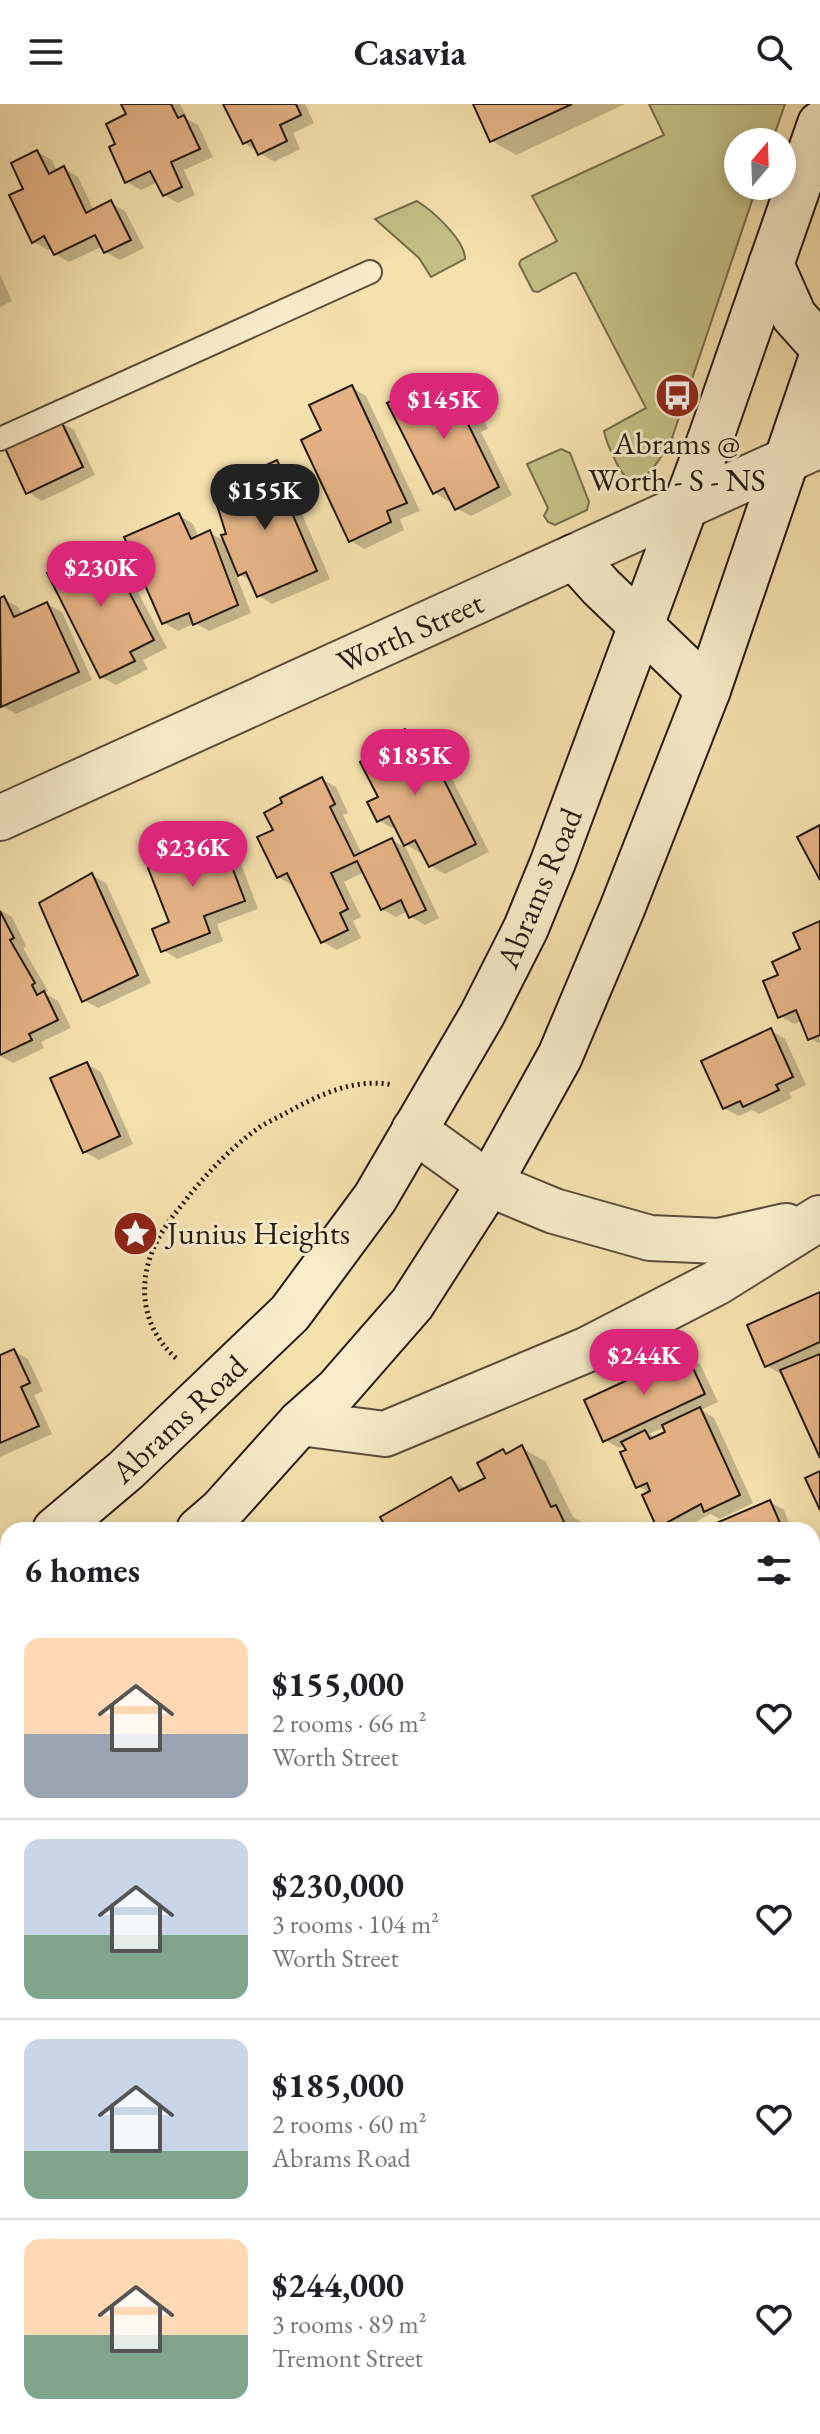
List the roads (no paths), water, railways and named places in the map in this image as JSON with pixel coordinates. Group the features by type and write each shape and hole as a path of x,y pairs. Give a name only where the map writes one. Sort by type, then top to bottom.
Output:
{"main road":[{"name":"Abrams Road","path":"64,1522 126,1470 290,1313 375,1198 482,1015 526,928 642,626 820,124"},
{"path":"771,264 794,316 820,345"},
{"path":"208,1522 300,1423 337,1390 412,1304 489,1184 560,1056 622,909 803,453 820,362"},
{"name":"Worth Street","path":"0,818 803,453"},
{"path":"574,557 708,690"},
{"path":"414,1130 489,1184 554,1211 650,1238 719,1241 818,1219"},
{"path":"300,1423 385,1434 586,1350 716,1283 818,1219"}],"lane":[{"path":"0,439 370,272"}],"place":[{"name":"Abrams @ Worth - S - NS","path":"677,396"},
{"name":"Junius Heights","path":"136,1233"}]}
